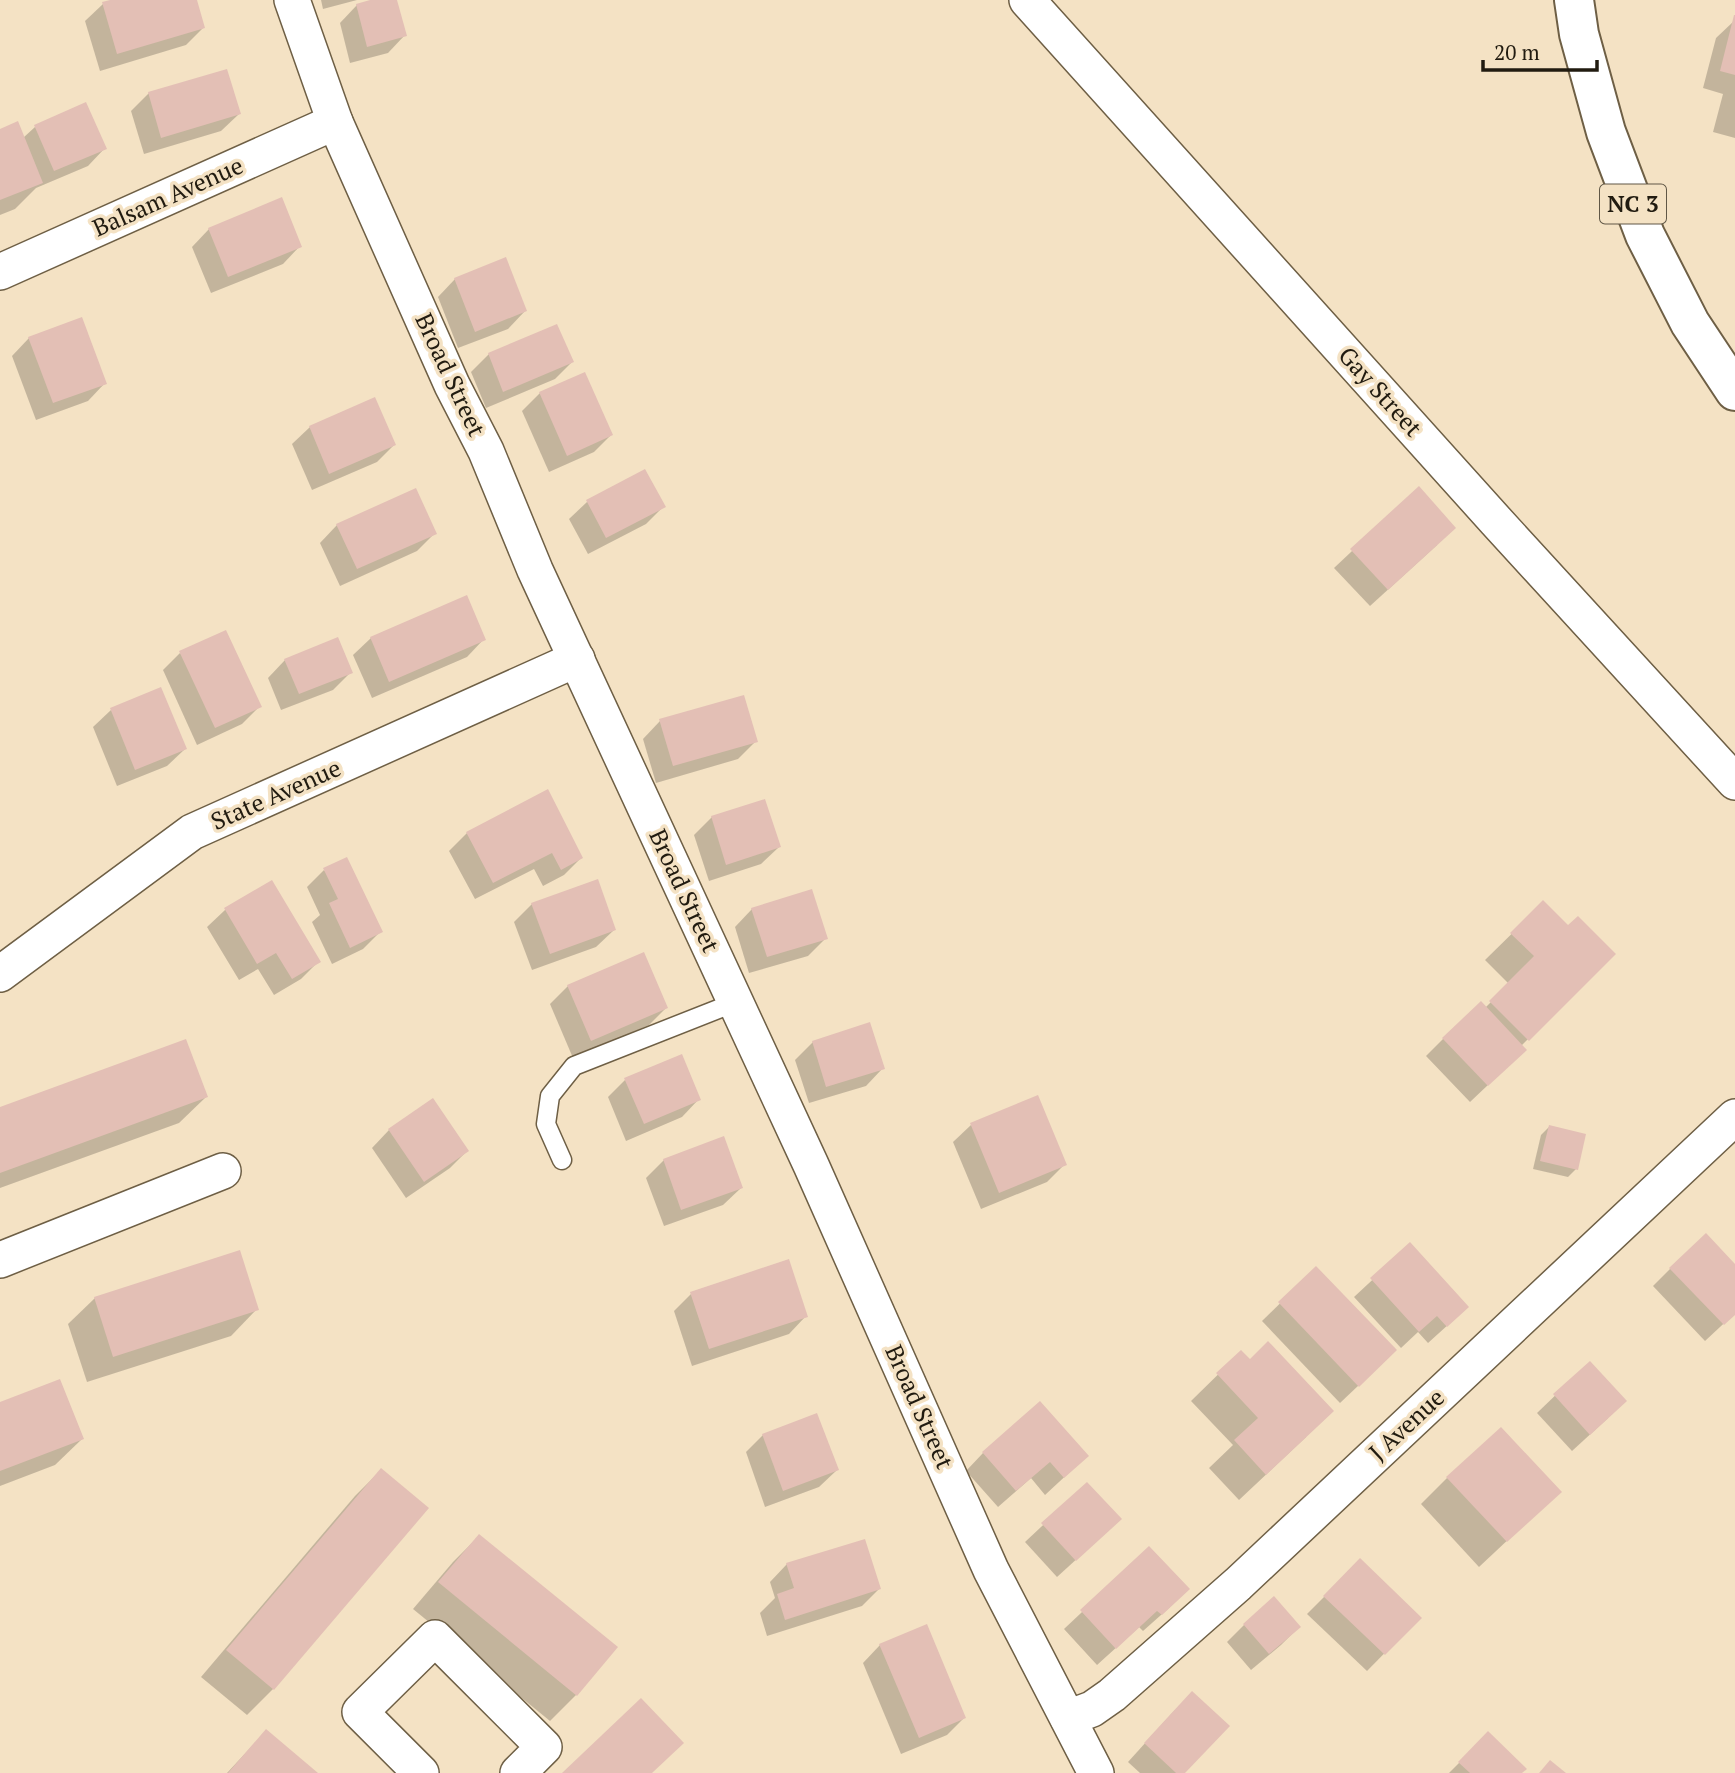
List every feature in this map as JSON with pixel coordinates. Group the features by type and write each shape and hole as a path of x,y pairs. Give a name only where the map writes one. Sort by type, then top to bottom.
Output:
{"main road":[{"name":"NC 3","path":"1574,0 1579,34 1606,132 1645,235 1689,323 1735,391"}],"street":[{"name":"Broad Street","path":"292,0 335,122 452,385 486,451 535,570 811,1165 991,1570 1096,1773"},
{"name":"Gay Street","path":"1027,0 1735,782"},
{"name":"Balsam Avenue","path":"0,272 335,122"},
{"name":"State Avenue","path":"0,974 192,832 577,659"},
{"name":"J Avenue","path":"1068,1718 1092,1709 1112,1695 1238,1584 1735,1117"},
{"path":"0,1259 223,1171"},
{"path":"421,1773 360,1712 435,1637 544,1747 518,1773"}],"lane":[{"path":"562,1160 547,1124 550,1096 575,1066 736,1002"}],"building":[{"path":"197,0 205,28 117,54 102,2"},
{"path":"370,0 397,0 407,36 367,47 356,4"},
{"path":"1735,15 1735,75 1720,71"},
{"path":"227,69 241,114 161,138 148,92"},
{"path":"86,102 107,149 54,171 34,125"},
{"path":"18,121 43,183 0,200 0,129"},
{"path":"282,197 302,247 228,277 208,228"},
{"path":"506,257 527,311 475,332 454,278"},
{"path":"82,317 107,384 53,403 28,337"},
{"path":"557,324 574,362 503,392 488,353"},
{"path":"585,372 613,435 567,456 539,392"},
{"path":"375,397 396,445 329,474 309,426"},
{"path":"645,469 666,507 606,538 586,500"},
{"path":"1419,486 1456,528 1388,590 1350,549"},
{"path":"416,488 437,534 357,569 336,524"},
{"path":"467,595 486,640 389,682 370,637"},
{"path":"226,630 262,707 215,728 179,651"},
{"path":"338,637 353,673 299,694 284,659"},
{"path":"161,687 187,749 135,770 110,708"},
{"path":"744,695 758,742 673,766 659,719"},
{"path":"548,789 583,858 561,870 552,853 493,883 466,832"},
{"path":"765,799 781,847 726,865 711,816"},
{"path":"347,857 383,932 350,948 329,903 338,899 323,868"},
{"path":"598,879 616,930 550,954 531,903"},
{"path":"272,880 321,962 292,979 276,953 257,964 224,908"},
{"path":"812,889 828,939 767,957 751,908"},
{"path":"1543,900 1568,925 1578,916 1616,954 1529,1041 1489,1001 1534,956 1510,933"},
{"path":"644,952 668,1008 591,1041 567,985"},
{"path":"1481,1001 1527,1050 1488,1086 1442,1038"},
{"path":"870,1022 885,1069 826,1087 812,1041"},
{"path":"186,1039 208,1097 0,1173 0,1107"},
{"path":"682,1054 701,1100 644,1124 624,1078"},
{"path":"1038,1095 1067,1165 999,1193 970,1123"},
{"path":"433,1098 469,1151 424,1182 388,1129"},
{"path":"1549,1125 1586,1134 1578,1170 1540,1161"},
{"path":"724,1136 743,1188 681,1210 663,1159"},
{"path":"1706,1233 1735,1264 1735,1315 1724,1325 1669,1268"},
{"path":"1410,1242 1469,1307 1447,1327 1437,1316 1419,1332 1370,1278"},
{"path":"240,1250 259,1310 113,1357 94,1297"},
{"path":"789,1259 808,1317 709,1349 690,1292"},
{"path":"1316,1266 1397,1350 1359,1387 1278,1302"},
{"path":"1268,1341 1334,1411 1266,1475 1234,1440 1258,1418 1216,1373 1241,1350 1250,1359"},
{"path":"1590,1361 1627,1401 1590,1435 1553,1394"},
{"path":"60,1379 84,1439 0,1471 0,1402"},
{"path":"1040,1401 1089,1456 1064,1478 1050,1462 1016,1491 982,1452"},
{"path":"817,1413 839,1470 783,1491 762,1434"},
{"path":"1501,1427 1562,1492 1507,1542 1446,1477"},
{"path":"381,1468 429,1508 274,1690 226,1650"},
{"path":"1087,1482 1122,1519 1076,1561 1041,1523"},
{"path":"479,1534 618,1647 577,1696 438,1582"},
{"path":"865,1539 881,1589 785,1620 777,1594 794,1588 786,1563"},
{"path":"1149,1546 1190,1589 1162,1615 1157,1611 1116,1649 1080,1610"},
{"path":"1360,1558 1422,1618 1385,1655 1323,1596"},
{"path":"1274,1596 1301,1627 1269,1654 1243,1624"},
{"path":"927,1624 966,1718 919,1738 879,1644"},
{"path":"1192,1691 1230,1726 1185,1773 1176,1773 1144,1743"},
{"path":"641,1698 684,1743 652,1773 562,1773"},
{"path":"266,1729 318,1773 228,1773"},
{"path":"1488,1731 1527,1769 1522,1773 1470,1773 1458,1762"},
{"path":"1550,1760 1566,1773 1539,1773"}]}
